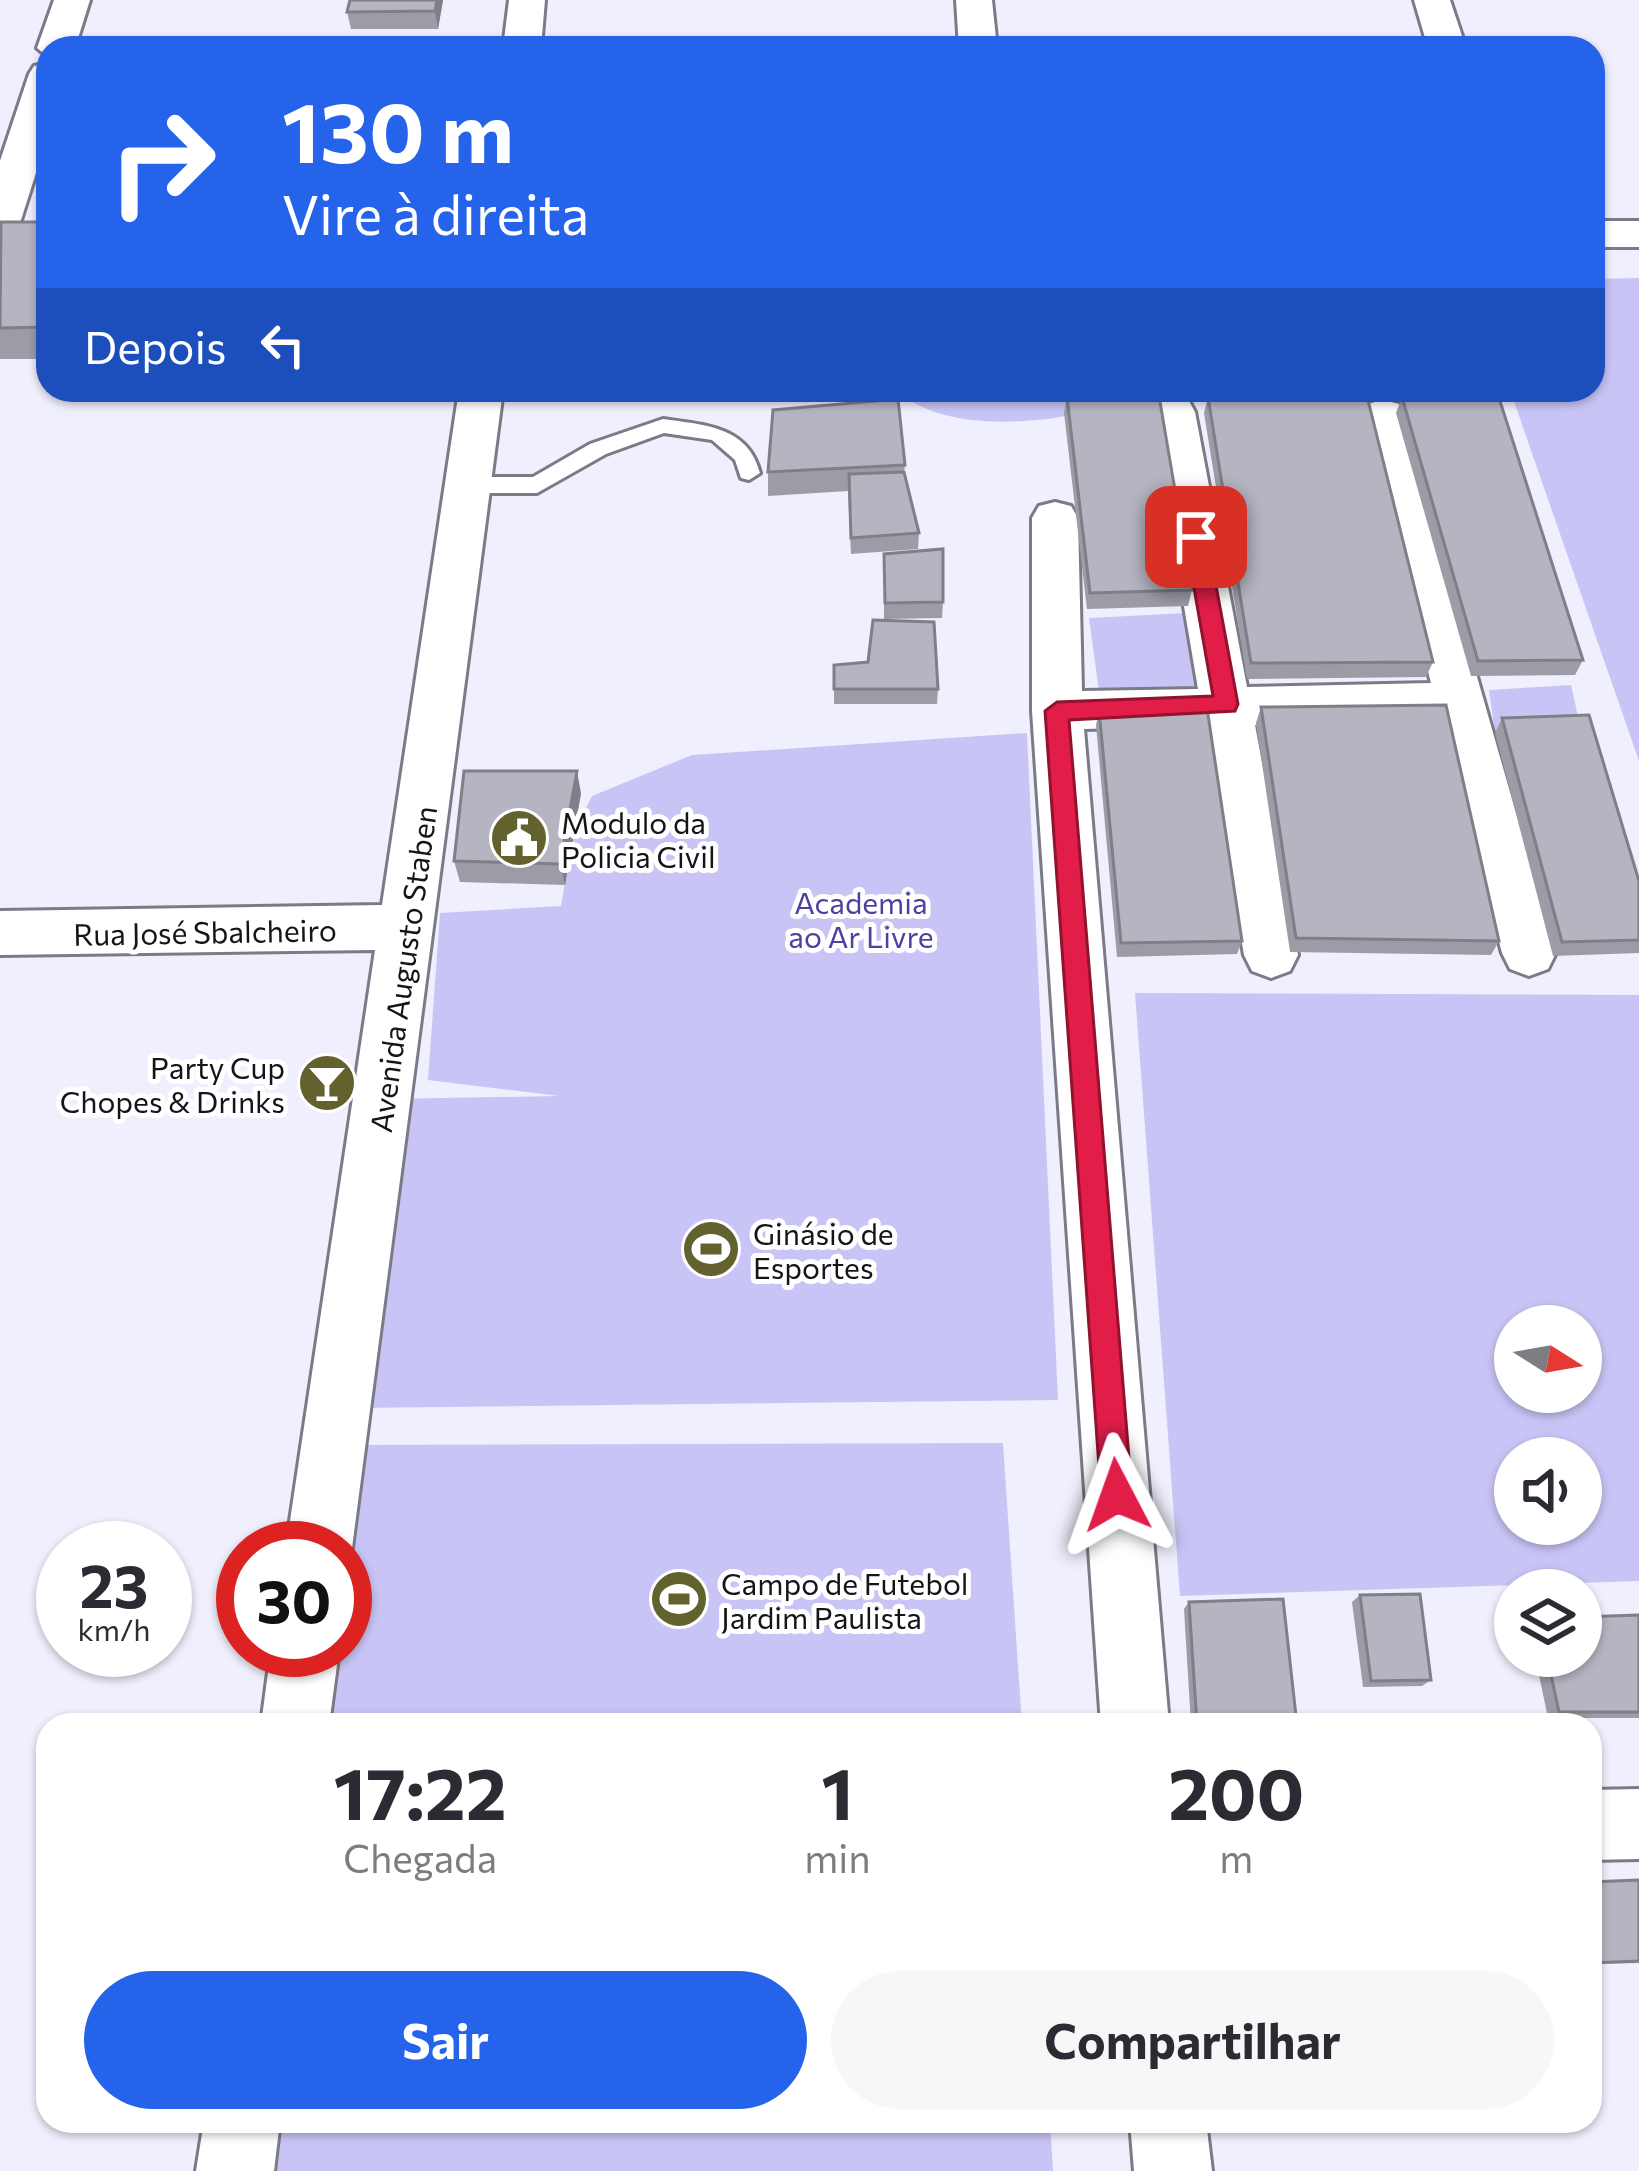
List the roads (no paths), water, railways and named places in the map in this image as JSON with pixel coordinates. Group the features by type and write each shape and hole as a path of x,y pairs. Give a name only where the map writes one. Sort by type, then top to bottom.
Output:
{"street":[{"path":"60,36 72,0"},
{"path":"523,36 527,0"},
{"path":"974,0 977,36"},
{"path":"1432,0 1443,36"},
{"path":"11,234 36,126"},
{"path":"1605,234 1639,234"},
{"name":"Avenida Augusto Staben","path":"323,1521 480,402"},
{"path":"1173,412 1271,955"},
{"path":"1383,415 1529,952"},
{"path":"1054,518 1057,711 1134,1713"},
{"path":"1057,711 1461,701"},
{"name":"Rua José Sbalcheiro","path":"0,933 296,932 409,926"},
{"path":"297,1713 301,1677"},
{"path":"1602,1825 1639,1824"},
{"path":"235,2171 240,2133"},
{"path":"1169,2133 1173,2171"}],"lane":[{"path":"469,485 537,485 598,449 663,426 718,434 745,457 749,473"}],"place":[{"name":"Modulo da Policia Civil","path":"519,838"},
{"name":"Party Cup Chopes & Drinks","path":"327,1083"},
{"name":"Ginásio de Esportes","path":"711,1249"},
{"name":"Campo de Futebol Jardim Paulista","path":"679,1599"}],"park label":[{"name":"Academia ao Ar Livre","path":"861,918"}]}
